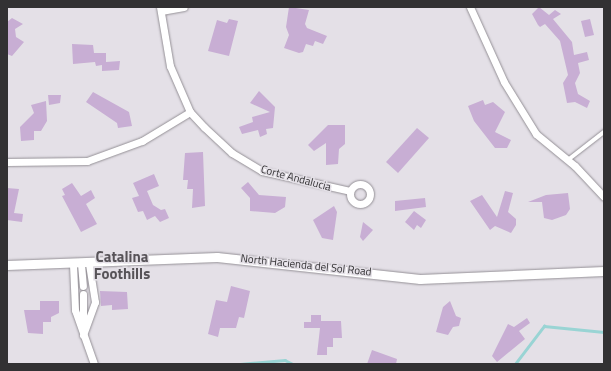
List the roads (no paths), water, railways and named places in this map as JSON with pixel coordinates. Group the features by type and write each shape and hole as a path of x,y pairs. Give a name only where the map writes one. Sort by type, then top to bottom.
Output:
{"street":[{"path":"7,162 87,161 142,141 190,112 170,66 160,9 184,7"},
{"path":"470,7 504,82 536,134 568,160 604,197"},
{"name":"Corte Andalucia","path":"190,112 232,153 262,172 350,191"},
{"name":"North Hacienda del Sol Road","path":"7,264 81,264 217,257 420,279 604,271"},
{"path":"81,264 83,286"},
{"path":"81,264 75,310 94,364"},
{"path":"81,264 95,302 83,335"},
{"path":"83,294 83,335"}],"lane":[{"path":"568,160 604,132"}],"waterway":[{"path":"515,364 544,326 604,332"},
{"path":"240,364 285,360 293,364"}],"district":[{"name":"Catalina Foothills","path":"122,264"}]}
